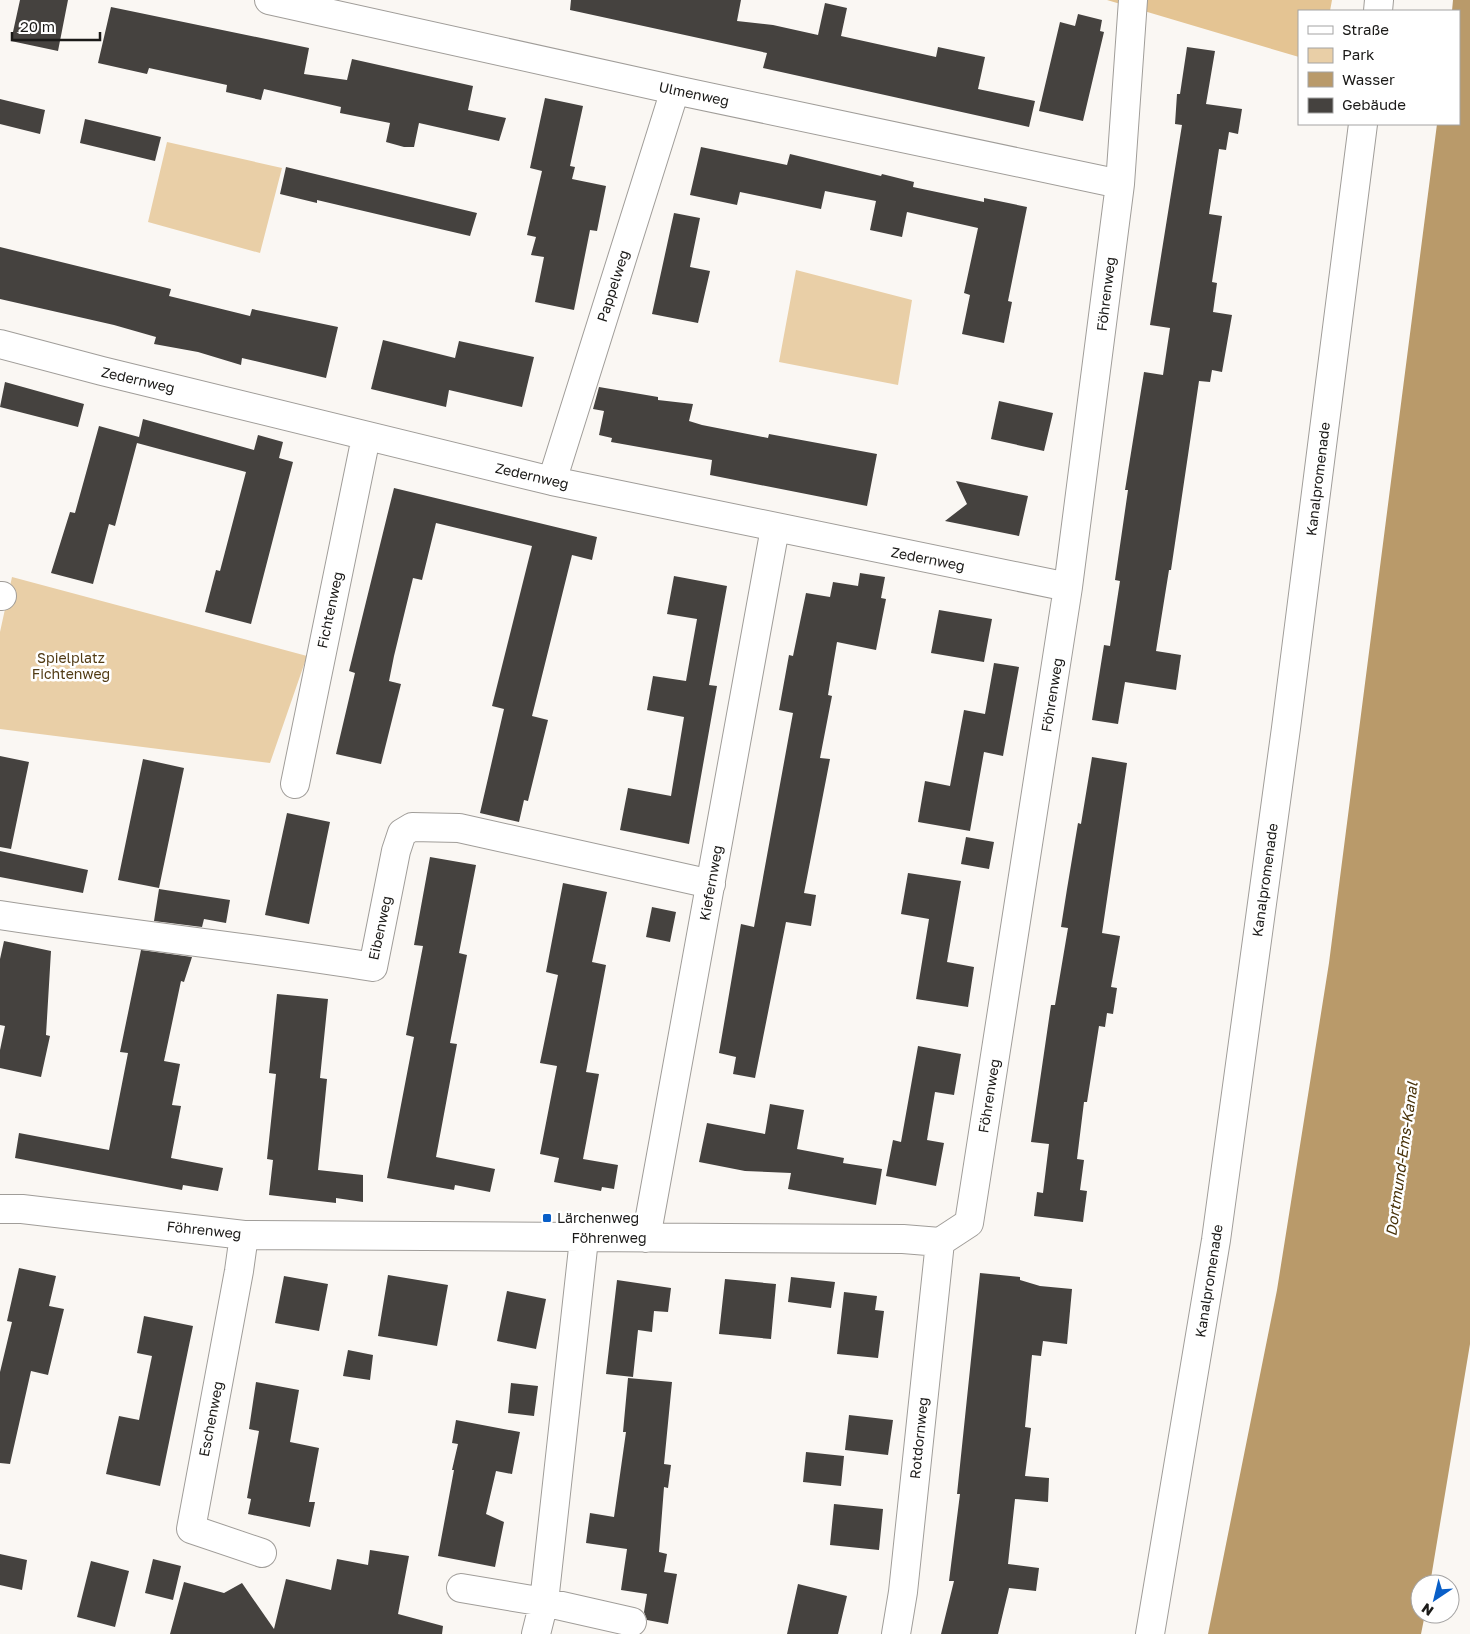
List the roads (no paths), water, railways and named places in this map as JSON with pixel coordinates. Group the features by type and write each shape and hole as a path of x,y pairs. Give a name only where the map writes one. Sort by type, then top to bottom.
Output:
{"street":[{"name":"Ulmenweg","path":"269,0 675,90 1120,184"},
{"name":"Föhrenweg","path":"0,1209 22,1209 244,1235 584,1239 904,1239 940,1242 970,1223 1068,587 1120,184 1133,0"},
{"name":"Pappelweg","path":"552,481 675,90"},
{"name":"Kanalpromenade","path":"1150,1634 1215,1248 1364,125"},
{"name":"Zedernweg","path":"0,344 366,437 552,481 1068,587"},
{"name":"Fichtenweg","path":"294,784 366,437"},
{"name":"Kiefernweg","path":"646,1238 775,528"},
{"name":"Eibenweg","path":"0,915 117,933 238,946 372,967 396,851 402,833 412,827 459,828 711,884"},
{"name":"Eschenweg","path":"244,1235 239,1271 190,1529 262,1553"},
{"path":"536,1634 544,1602 584,1239"},
{"name":"Rotdornweg","path":"896,1634 903,1592 940,1242"},
{"path":"461,1588 544,1602 632,1622"}],"water":[{"name":"Dortmund-Ems-Kanal","path":"1453,0 1470,0 1470,1344 1432,1574 1410,1574 1410,1624 1423,1624 1421,1634 1208,1634 1277,1290 1329,963 1437,125 1460,125 1460,10 1452,10"}],"place":[{"name":"Lärchenweg","path":"547,1218"}],"park label":[{"name":"Spielplatz Fichtenweg","path":"71,666"}]}
